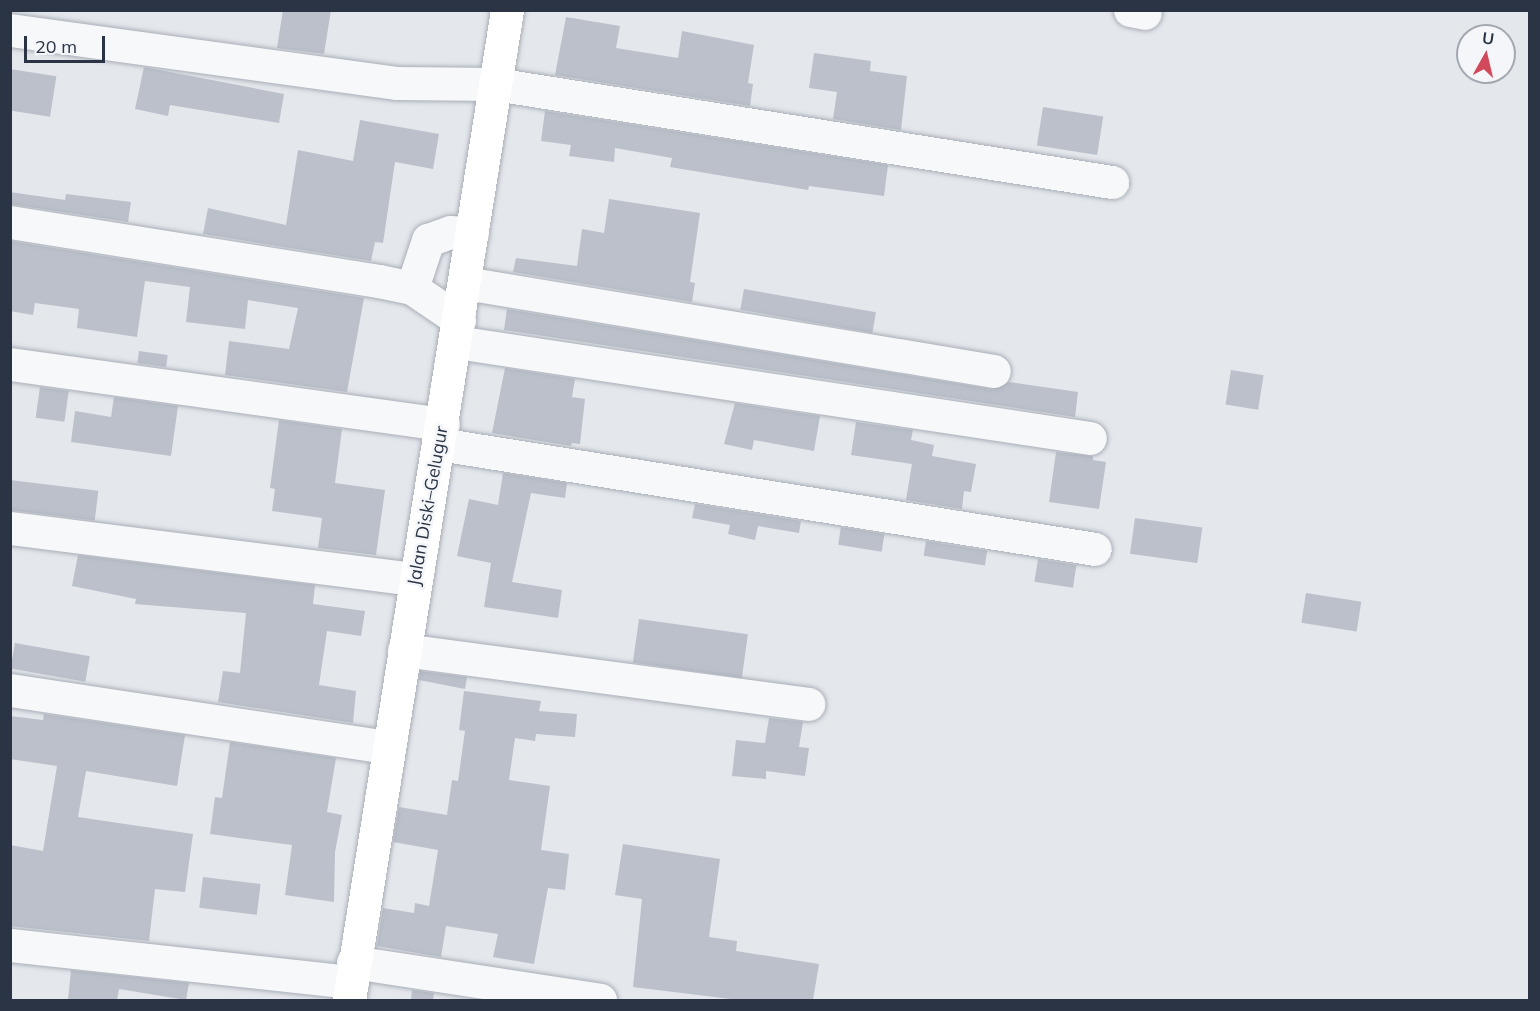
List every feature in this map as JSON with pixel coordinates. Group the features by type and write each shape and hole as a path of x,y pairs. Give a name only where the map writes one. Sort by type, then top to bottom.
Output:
{"main road":[{"name":"Jalan Diski–Gelugur","path":"351,982 414,579 441,434 507,10"}],"street":[{"path":"10,30 397,83 495,84 1112,182"},
{"path":"10,222 412,288 457,331 1090,438"},
{"path":"412,288 428,240 450,232 472,233"},
{"path":"465,283 994,371"},
{"path":"10,364 441,434 1095,549"},
{"path":"10,528 414,579"},
{"path":"404,650 808,704"},
{"path":"10,690 388,747"},
{"path":"10,945 351,982 600,1000"}],"building":[{"path":"283,10 331,10 324,54 277,48"},
{"path":"566,17 620,26 616,48 678,58 682,31 754,45 748,83 753,84 750,106 555,75"},
{"path":"814,53 871,61 870,71 907,76 901,130 833,119 837,92 809,88"},
{"path":"144,67 284,94 279,123 170,105 168,116 135,109"},
{"path":"10,69 56,76 50,117 10,111"},
{"path":"1043,107 1103,117 1097,155 1037,146"},
{"path":"545,111 888,165 884,196 809,186 808,190 670,167 672,158 615,148 614,162 569,156 571,145 541,141"},
{"path":"360,120 439,134 433,169 395,162 383,243 375,242 371,261 203,234 208,208 286,225 298,150 353,161"},
{"path":"10,192 65,200 66,194 131,202 128,222 10,204"},
{"path":"609,199 700,213 690,282 695,283 692,302 513,272 516,258 577,266 582,229 604,233"},
{"path":"10,241 364,298 347,392 225,375 229,341 289,349 298,308 248,300 245,329 186,322 190,287 145,281 137,337 77,328 79,309 35,303 33,315 10,311"},
{"path":"744,289 876,312 872,333 740,310"},
{"path":"507,309 991,389 1009,382 1078,392 1075,417 504,330"},
{"path":"139,351 168,355 166,367 137,363"},
{"path":"505,368 575,379 572,397 585,399 580,444 572,443 571,446 492,433"},
{"path":"1231,370 1264,375 1258,410 1226,405"},
{"path":"40,387 69,391 64,422 36,418"},
{"path":"114,397 178,406 171,456 71,442 75,411 111,417"},
{"path":"735,403 820,416 814,451 754,440 752,450 724,444"},
{"path":"279,420 342,429 335,483 385,490 376,555 318,548 322,518 272,511 275,489 270,488"},
{"path":"856,422 913,430 911,440 934,445 932,456 976,464 971,492 964,491 962,509 906,500 912,464 851,455"},
{"path":"1056,452 1093,456 1093,460 1106,462 1099,509 1049,502"},
{"path":"503,473 567,483 565,498 531,493 512,582 562,590 558,618 484,607 491,563 457,556 469,499 498,505"},
{"path":"10,480 98,491 95,521 10,510"},
{"path":"695,504 801,521 799,533 758,526 755,540 728,534 730,525 692,518"},
{"path":"1135,518 1202,527 1197,563 1130,554"},
{"path":"841,527 884,534 882,552 838,545"},
{"path":"926,541 987,551 985,566 924,556"},
{"path":"78,555 315,585 313,604 365,611 361,636 327,631 319,685 356,691 353,723 218,702 223,671 240,673 246,613 135,604 136,599 72,586"},
{"path":"1038,559 1077,565 1073,588 1034,582"},
{"path":"1306,593 1361,602 1357,631 1301,623"},
{"path":"639,619 748,634 742,678 633,663"},
{"path":"15,643 90,656 85,682 10,669"},
{"path":"420,671 467,677 465,689 419,680"},
{"path":"464,691 541,701 539,711 577,714 575,737 536,734 535,741 515,738 509,780 550,786 541,850 569,854 565,890 548,888 534,964 493,957 498,934 446,926 441,957 377,946 383,908 414,913 415,903 429,906 438,850 393,842 399,807 447,815 452,780 458,781 465,731 459,730"},
{"path":"44,714 185,735 177,786 86,771 78,817 193,834 185,892 155,889 149,941 10,926 10,845 43,851 57,766 10,759 10,716 43,720"},
{"path":"769,718 803,722 799,747 809,748 805,776 766,771 766,779 732,776 736,740 765,743"},
{"path":"230,742 336,758 327,812 342,815 335,852 334,902 285,895 292,845 210,834 215,797 222,798"},
{"path":"623,844 720,859 709,937 737,941 736,951 819,964 813,1000 739,1000 633,987 642,899 615,895"},
{"path":"203,877 261,884 257,915 199,908"},
{"path":"71,970 189,983 186,1000 119,989 117,1000 68,1000"},
{"path":"412,990 434,993 433,1000 411,1000"}]}
